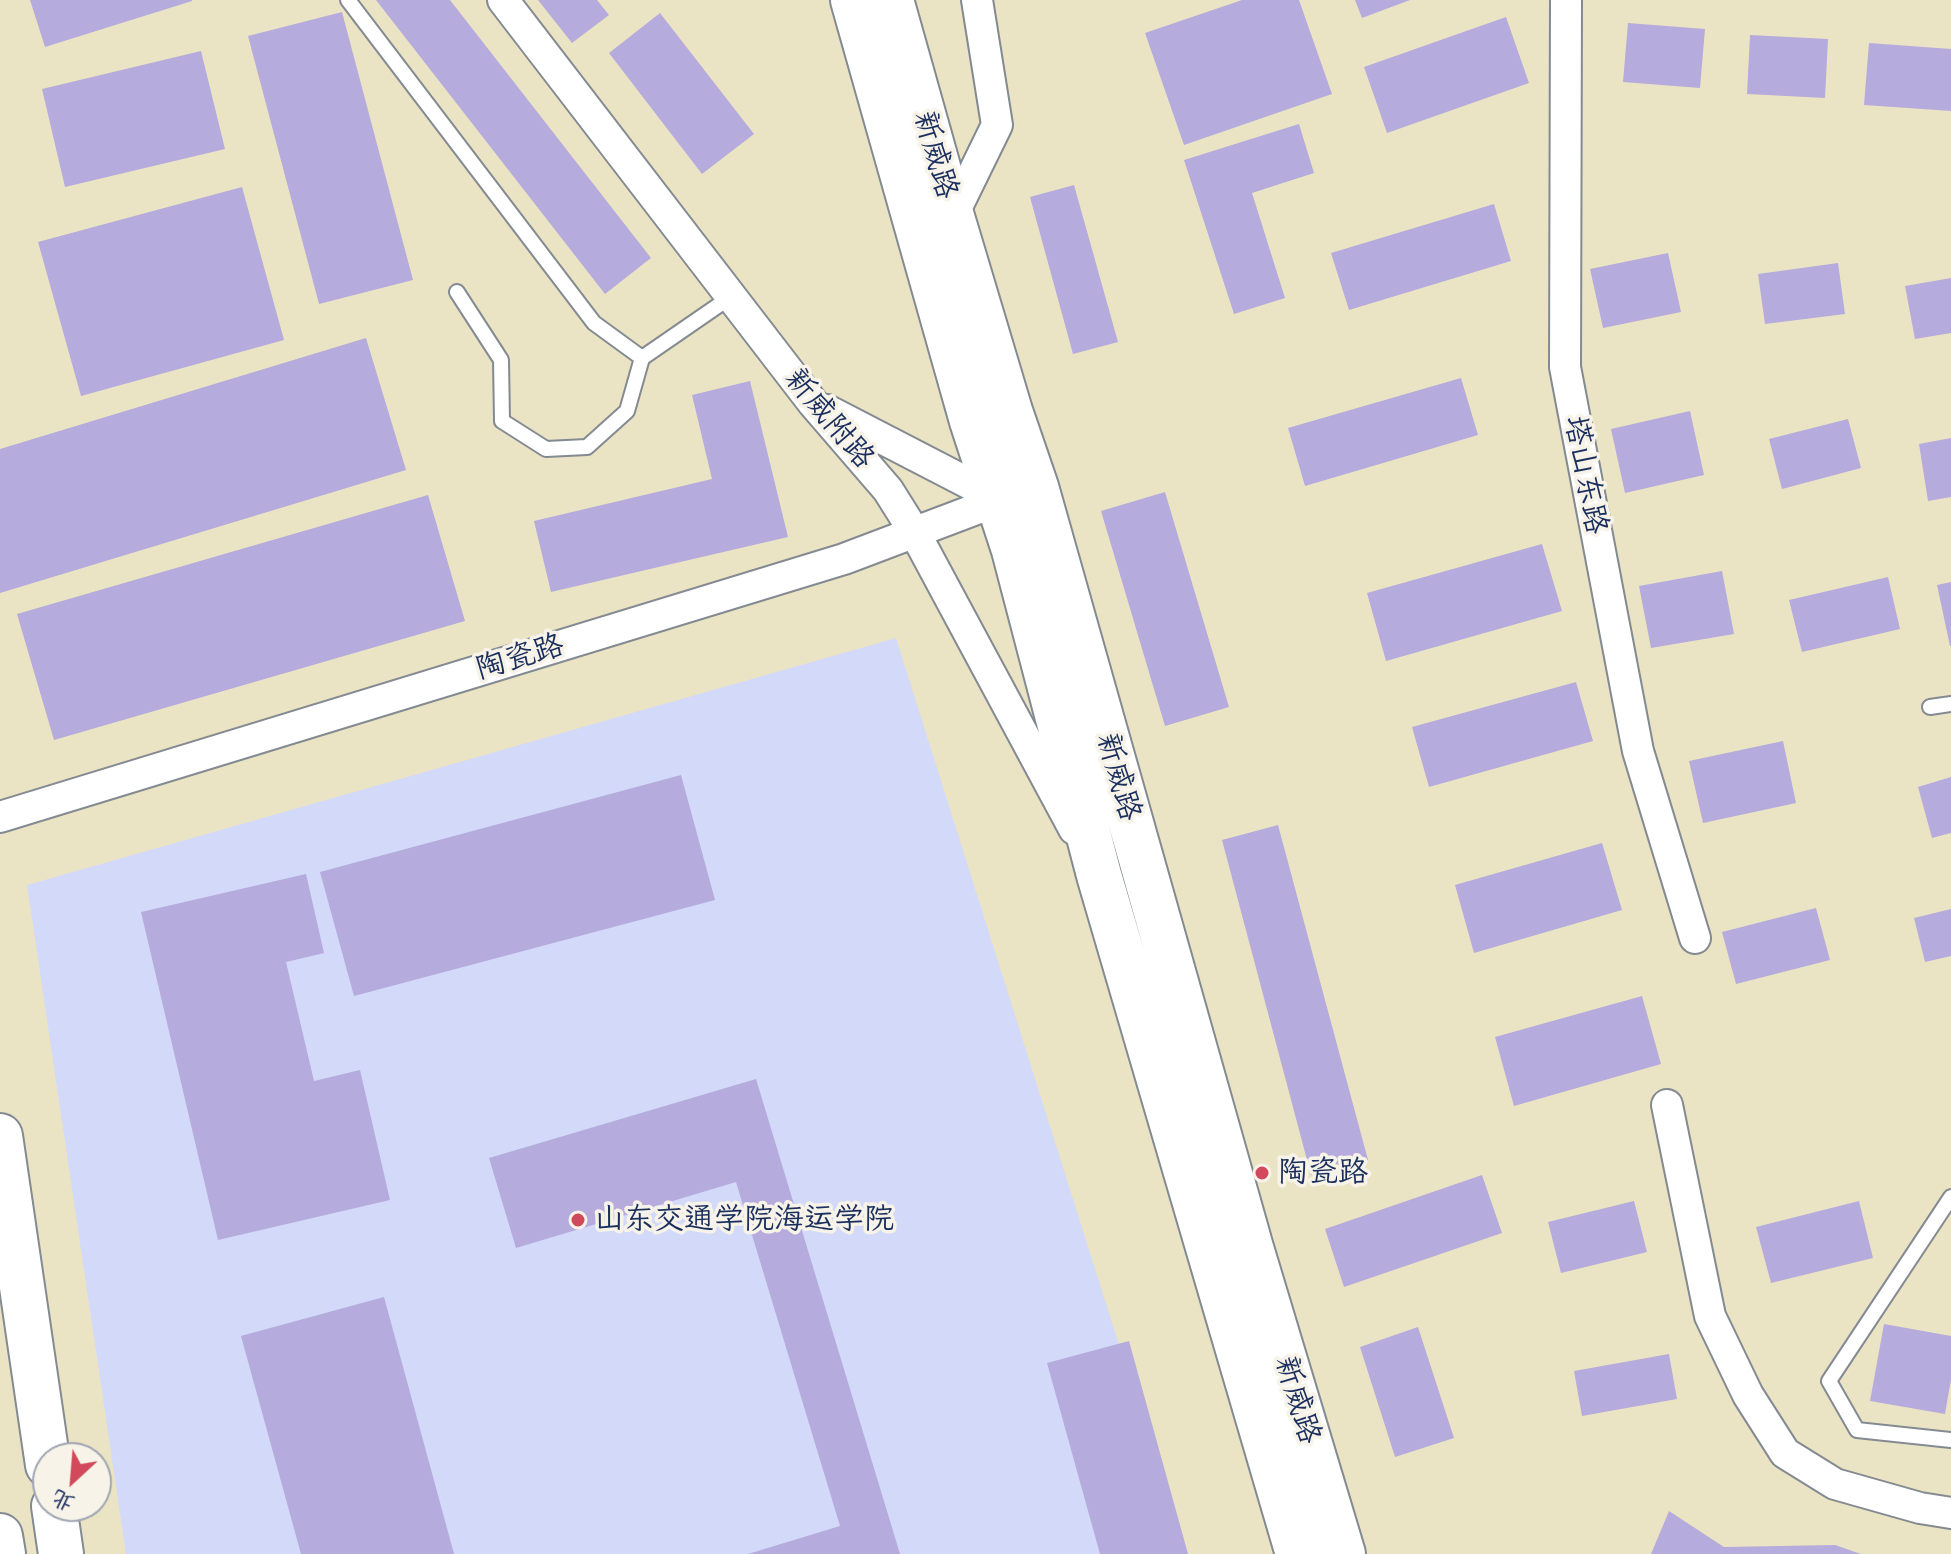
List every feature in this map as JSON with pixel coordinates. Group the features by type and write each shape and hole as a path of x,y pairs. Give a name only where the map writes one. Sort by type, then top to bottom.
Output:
{"main road":[{"name":"新威路","path":"853,0 968,407 1018,493 1343,1554"},
{"name":"新威路","path":"891,0 1010,411 1018,493 1099,875 1298,1554"},
{"path":"0,1136 45,1442"},
{"path":"56,1522 61,1554"},
{"path":"0,1536 3,1554"}],"street":[{"name":"新威附路","path":"503,0 813,403 888,490 915,533 1099,875"},
{"path":"952,217 997,125 977,0"},
{"name":"塔山东路","path":"1566,0 1565,367 1638,751 1695,938"},
{"path":"813,403 1018,493"},
{"name":"陶瓷路","path":"0,817 844,559 1018,493"},
{"path":"1667,1105 1710,1316 1748,1395 1785,1453 1835,1484 1920,1508 1951,1513"}],"lane":[{"path":"348,0 594,323 642,358"},
{"path":"457,292 501,360 502,421 546,449 587,447 627,411 642,358 732,296"},
{"path":"1930,707 1951,704"},
{"path":"1951,1197 1829,1381 1857,1430 1951,1440"}],"shaded area":[{"name":"山东交通学院海运学院","path":"896,638 1185,1554 126,1554 112,1442 109,1442 27,885"}],"building":[{"path":"30,0 192,0 192,1 45,47"},
{"path":"376,0 450,0 651,258 605,294"},
{"path":"538,0 597,0 609,15 572,43"},
{"path":"1242,0 1299,0 1332,94 1184,145 1145,33"},
{"path":"1355,0 1410,0 1362,18"},
{"path":"342,12 413,280 319,304 248,36"},
{"path":"660,13 754,134 702,174 609,53"},
{"path":"1506,17 1529,83 1387,133 1364,67"},
{"path":"1628,23 1705,29 1700,88 1623,82"},
{"path":"1750,35 1828,39 1825,98 1747,94"},
{"path":"1869,43 1951,49 1951,111 1864,105"},
{"path":"201,51 225,149 65,187 42,89"},
{"path":"1299,124 1314,173 1252,193 1285,298 1234,314 1184,160"},
{"path":"1074,185 1118,342 1073,354 1030,197"},
{"path":"242,187 284,340 81,396 38,242"},
{"path":"1494,204 1511,261 1349,310 1331,253"},
{"path":"1668,253 1681,312 1603,328 1590,269"},
{"path":"1838,263 1845,314 1765,324 1758,274"},
{"path":"1951,278 1951,333 1915,339 1905,286"},
{"path":"366,338 406,470 0,593 0,449"},
{"path":"1461,378 1478,435 1305,486 1288,428"},
{"path":"750,381 788,537 551,592 534,521 712,479 692,395"},
{"path":"1690,411 1704,475 1625,493 1611,429"},
{"path":"1848,419 1861,468 1782,489 1769,439"},
{"path":"1951,438 1951,497 1928,501 1919,444"},
{"path":"1165,492 1229,707 1165,726 1101,511"},
{"path":"428,495 465,621 54,740 17,614"},
{"path":"1542,544 1562,611 1386,661 1367,593"},
{"path":"1722,571 1734,634 1651,648 1639,586"},
{"path":"1888,577 1900,629 1802,652 1789,600"},
{"path":"1951,582 1951,646 1950,646 1937,585"},
{"path":"1576,682 1593,741 1429,787 1412,727"},
{"path":"1783,741 1796,803 1703,823 1689,761"},
{"path":"681,775 715,900 354,996 320,872"},
{"path":"1951,777 1951,833 1932,838 1918,787"},
{"path":"1278,825 1368,1160 1311,1175 1222,840"},
{"path":"1602,843 1622,910 1474,953 1455,885"},
{"path":"306,874 324,953 286,962 314,1081 360,1070 390,1200 218,1240 141,912"},
{"path":"1816,908 1830,960 1736,984 1722,932"},
{"path":"1951,909 1951,956 1925,962 1914,918"},
{"path":"1642,996 1661,1064 1514,1106 1495,1037"},
{"path":"756,1079 900,1554 748,1554 840,1526 736,1182 516,1248 489,1158"},
{"path":"1482,1175 1502,1233 1344,1287 1325,1229"},
{"path":"1634,1201 1647,1252 1561,1273 1548,1222"},
{"path":"1859,1201 1873,1258 1771,1283 1756,1227"},
{"path":"384,1297 454,1554 301,1554 241,1336"},
{"path":"1884,1324 1951,1336 1951,1379 1945,1414 1870,1401"},
{"path":"1418,1327 1454,1438 1395,1457 1360,1347"},
{"path":"1129,1341 1188,1554 1100,1554 1047,1363"},
{"path":"1669,1354 1677,1399 1582,1416 1574,1371"},
{"path":"1669,1511 1724,1547 1835,1545 1861,1554 1651,1554"}],"place":[{"name":"陶瓷路","path":"1262,1173"},
{"name":"山东交通学院海运学院","path":"578,1220"}]}
